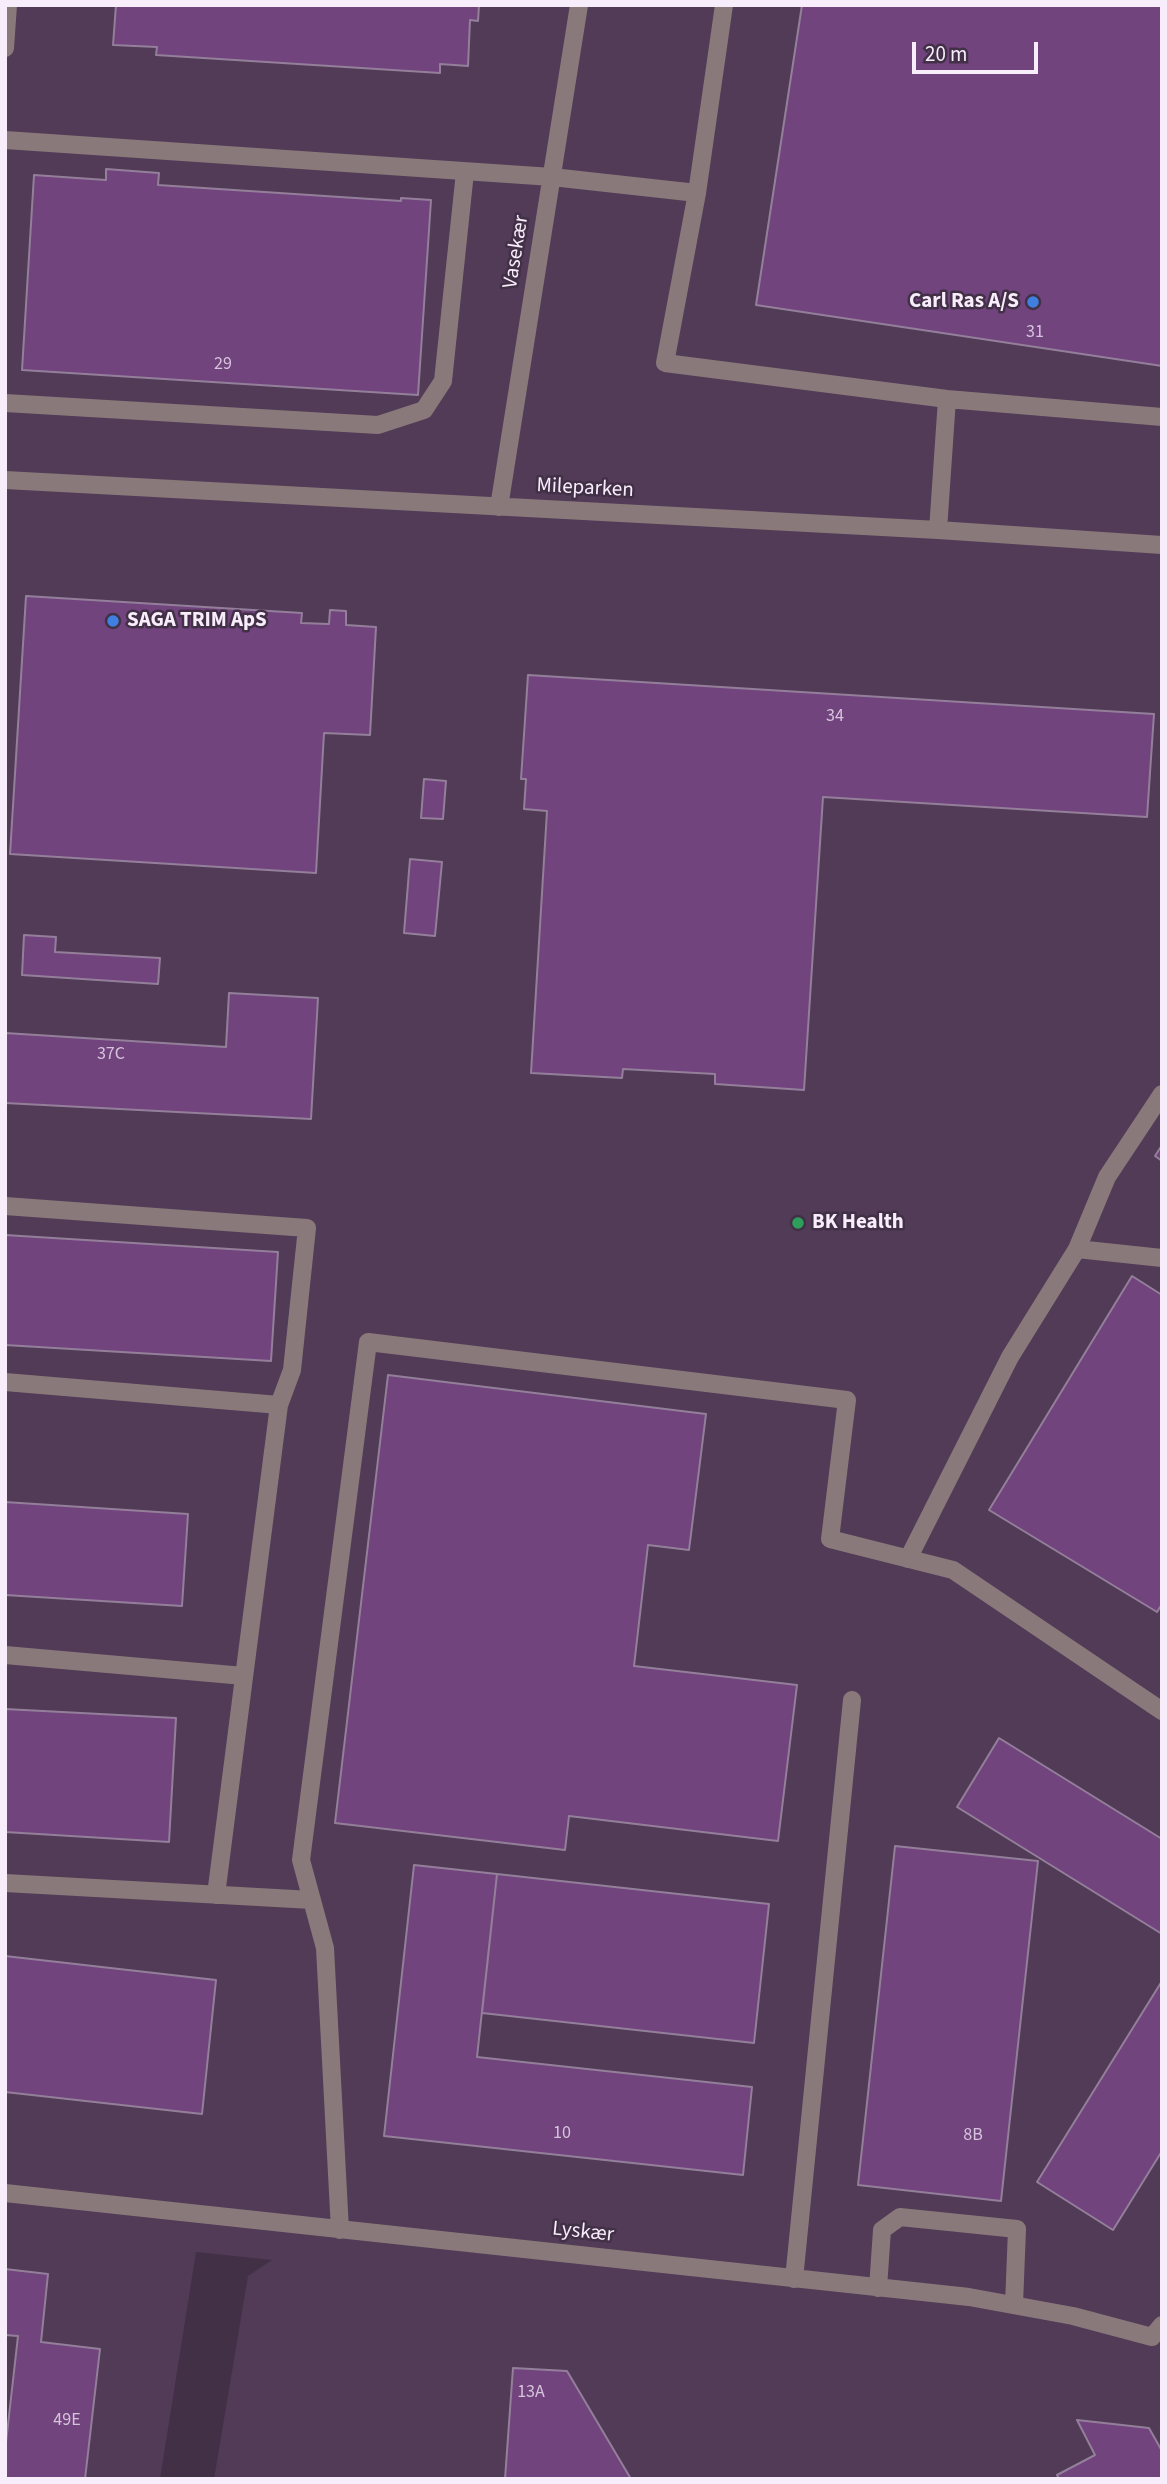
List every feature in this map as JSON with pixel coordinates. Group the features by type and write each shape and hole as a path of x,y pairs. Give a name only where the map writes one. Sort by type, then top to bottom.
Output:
{"street":[{"path":"5,48 8,5"},
{"name":"Vasekær","path":"499,507 579,5"},
{"path":"724,5 696,193 665,363 947,400 1162,417"},
{"path":"5,140 552,177 696,193"},
{"path":"5,403 378,425 424,410 443,381 465,172"},
{"path":"938,530 947,400"},
{"name":"Mileparken","path":"5,480 938,530 1162,545"},
{"path":"908,1559 1010,1357 1077,1249 1107,1177 1162,1094"},
{"path":"5,1206 307,1228 292,1370 279,1405 216,1895"},
{"path":"1077,1249 1162,1258"},
{"path":"340,2230 326,1948 302,1860 368,1342 847,1400 830,1539 953,1570 1162,1711"},
{"path":"5,1382 279,1405"},
{"path":"5,1656 244,1676"},
{"path":"794,2279 852,1700"},
{"path":"5,1883 313,1900"},
{"name":"Lyskær","path":"5,2193 969,2297 1158,2335"},
{"path":"878,2288 882,2230 900,2217 1017,2229 1014,2305"}],"shaded area":[{"path":"5,5 1162,5 1162,2479 214,2479 248,2276 272,2260 196,2252 160,2479 5,2479"}],"building":[{"path":"116,5 479,5 478,21 470,20 468,66 440,64 440,73 156,55 157,47 113,45"},
{"path":"802,5 1162,5 1162,366 756,305"},
{"path":"106,169 159,173 158,185 401,201 401,198 431,200 418,395 22,370 34,175 106,180"},
{"path":"26,596 302,613 301,623 329,624 330,610 346,611 346,625 376,627 370,735 324,733 316,873 10,854"},
{"path":"528,675 1154,714 1147,817 823,797 804,1090 715,1084 715,1074 623,1069 622,1078 531,1073 547,811 524,809 526,779 521,779"},
{"path":"424,779 446,781 443,819 421,818"},
{"path":"410,859 442,862 435,936 404,933"},
{"path":"24,935 56,937 55,952 160,958 158,984 22,975"},
{"path":"229,993 318,998 311,1119 5,1103 5,1033 226,1047"},
{"path":"1162,1145 1162,1161 1155,1156"},
{"path":"5,1235 278,1252 271,1361 5,1345"},
{"path":"1132,1276 1162,1295 1162,1604 1157,1612 989,1510"},
{"path":"388,1375 706,1414 689,1550 648,1545 634,1666 797,1685 778,1841 569,1816 565,1850 335,1823"},
{"path":"5,1502 188,1514 182,1606 5,1595"},
{"path":"5,1709 176,1718 169,1842 5,1832"},
{"path":"999,1738 1162,1839 1162,1934 957,1807"},
{"path":"895,1846 1038,1861 1001,2201 858,2185"},
{"path":"414,1865 497,1874 477,2057 752,2087 743,2175 384,2136"},
{"path":"497,1874 769,1904 754,2043 482,2013"},
{"path":"5,1956 216,1980 202,2114 5,2092"},
{"path":"1162,1981 1162,2151 1113,2230 1037,2182"},
{"path":"5,2269 48,2274 41,2342 100,2349 85,2479 5,2479 5,2451 18,2336 5,2335"},
{"path":"513,2368 567,2371 631,2479 505,2479"},
{"path":"1077,2420 1149,2428 1162,2451 1162,2479 1059,2479 1057,2475 1095,2455"}],"place":[{"name":"Carl Ras A/S","path":"1033,302"},
{"name":"SAGA TRIM ApS","path":"113,621"},
{"name":"BK Health","path":"798,1223"}]}
